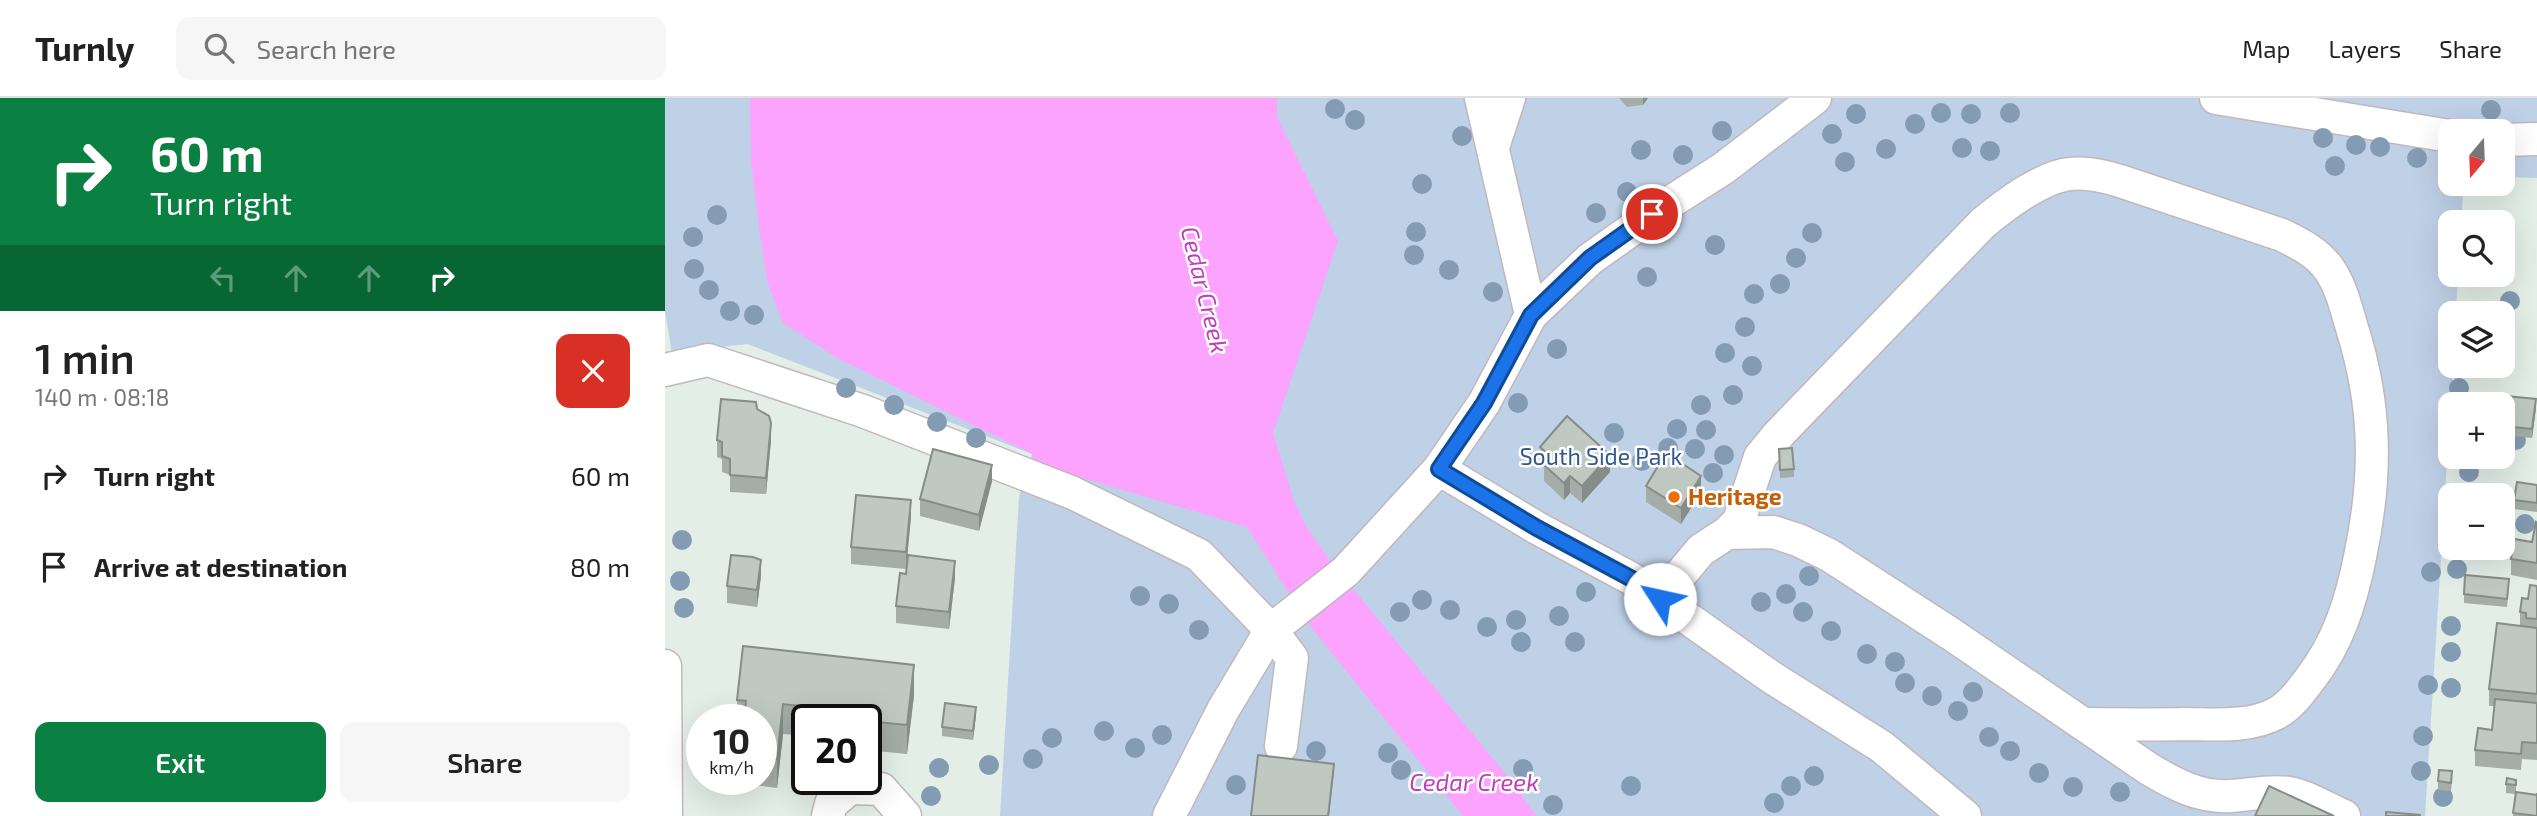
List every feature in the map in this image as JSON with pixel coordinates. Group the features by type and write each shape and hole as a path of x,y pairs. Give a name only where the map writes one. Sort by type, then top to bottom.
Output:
{"street":[{"path":"1481,98 1531,315"},
{"path":"1493,147 1509,98"},
{"path":"1169,816 1223,710 1282,621 1346,571 1439,469 1484,403 1531,315 1590,258 1724,168 1815,98"},
{"path":"2216,98 2346,109 2438,133"},
{"path":"2515,139 2537,138"},
{"path":"1660,599 1701,550 1727,533 1739,521 1760,457 1779,434 1919,286 1983,223 2040,185 2069,174 2096,174 2282,235 2307,248 2329,270 2342,297 2356,340 2370,402 2374,439 2368,521 2353,589 2338,634 2320,666 2296,697 2280,711 2251,723 2083,724"},
{"path":"665,370 708,360 863,411 1073,493 1199,555 1282,621 1292,658 1281,746"},
{"path":"1439,469 1537,528 1632,579 1771,677 1882,747 1965,816"},
{"path":"1727,533 1773,532 1829,555 2177,786 2207,795 2291,793 2344,816"},
{"path":"665,666 666,816"},
{"path":"828,816 831,804 850,788 881,789 905,816"}],"green space":[{"name":"South Side Park","path":"665,98 2537,98 2537,178 2515,177 2515,119 2438,119 2438,196 2463,196 2462,210 2438,210 2438,287 2457,287 2457,301 2438,301 2438,378 2452,378 2451,392 2438,392 2438,469 2447,469 2446,483 2438,483 2438,560 2441,560 2425,816 1000,816 1019,497 1032,454 747,344 672,353 665,312"}],"water":[{"name":"Cedar Creek","path":"750,98 1277,98 1277,117 1338,241 1273,433 1294,501 1307,528 1330,561 1513,783 1536,816 1463,816 1310,626 1247,527 1036,464 1032,454 839,359 783,323 768,284 760,235 751,161"}],"building":[{"path":"2515,397 2536,399 2532,429 2515,427"},
{"path":"721,399 756,402 757,409 769,416 771,423 766,478 730,475 730,459 722,456 722,442 717,440"},
{"path":"1567,416 1610,455 1582,486 1570,476 1564,483 1544,465 1551,457 1540,447"},
{"path":"1792,448 1794,469 1780,470 1779,449"},
{"path":"933,449 992,465 979,515 920,499"},
{"path":"1666,453 1701,476 1681,508 1646,486"},
{"path":"2517,482 2537,485 2537,503 2515,500"},
{"path":"856,495 911,500 906,552 851,547"},
{"path":"2536,522 2537,563 2515,560 2515,539 2532,542"},
{"path":"731,555 761,560 757,590 727,586"},
{"path":"908,555 955,561 949,612 896,606 900,573 906,574"},
{"path":"2465,575 2509,579 2507,599 2464,594"},
{"path":"2530,585 2537,586 2537,619 2526,618 2526,613 2520,612 2522,598 2528,599"},
{"path":"2497,623 2537,628 2537,694 2489,689"},
{"path":"743,646 914,665 907,725 882,723 882,704 783,704 777,759 777,704 746,704 746,701 737,700"},
{"path":"2495,699 2537,703 2537,743 2522,742 2521,754 2475,750 2478,728 2492,730"},
{"path":"945,703 976,707 973,731 942,727"},
{"path":"1258,755 1334,764 1328,816 1251,816"},
{"path":"2439,770 2452,771 2451,783 2438,781"},
{"path":"2507,778 2516,780 2516,785 2506,784"},
{"path":"2269,786 2334,816 2255,816"},
{"path":"2516,792 2537,795 2537,816 2513,813"},
{"path":"2386,812 2420,815 2420,816 2386,816"}],"place":[{"name":"Heritage","path":"1674,497"}],"route":[{"path":"1652,214 1590,258 1531,315 1484,403 1439,469 1537,528 1632,579 1660,599"}]}
